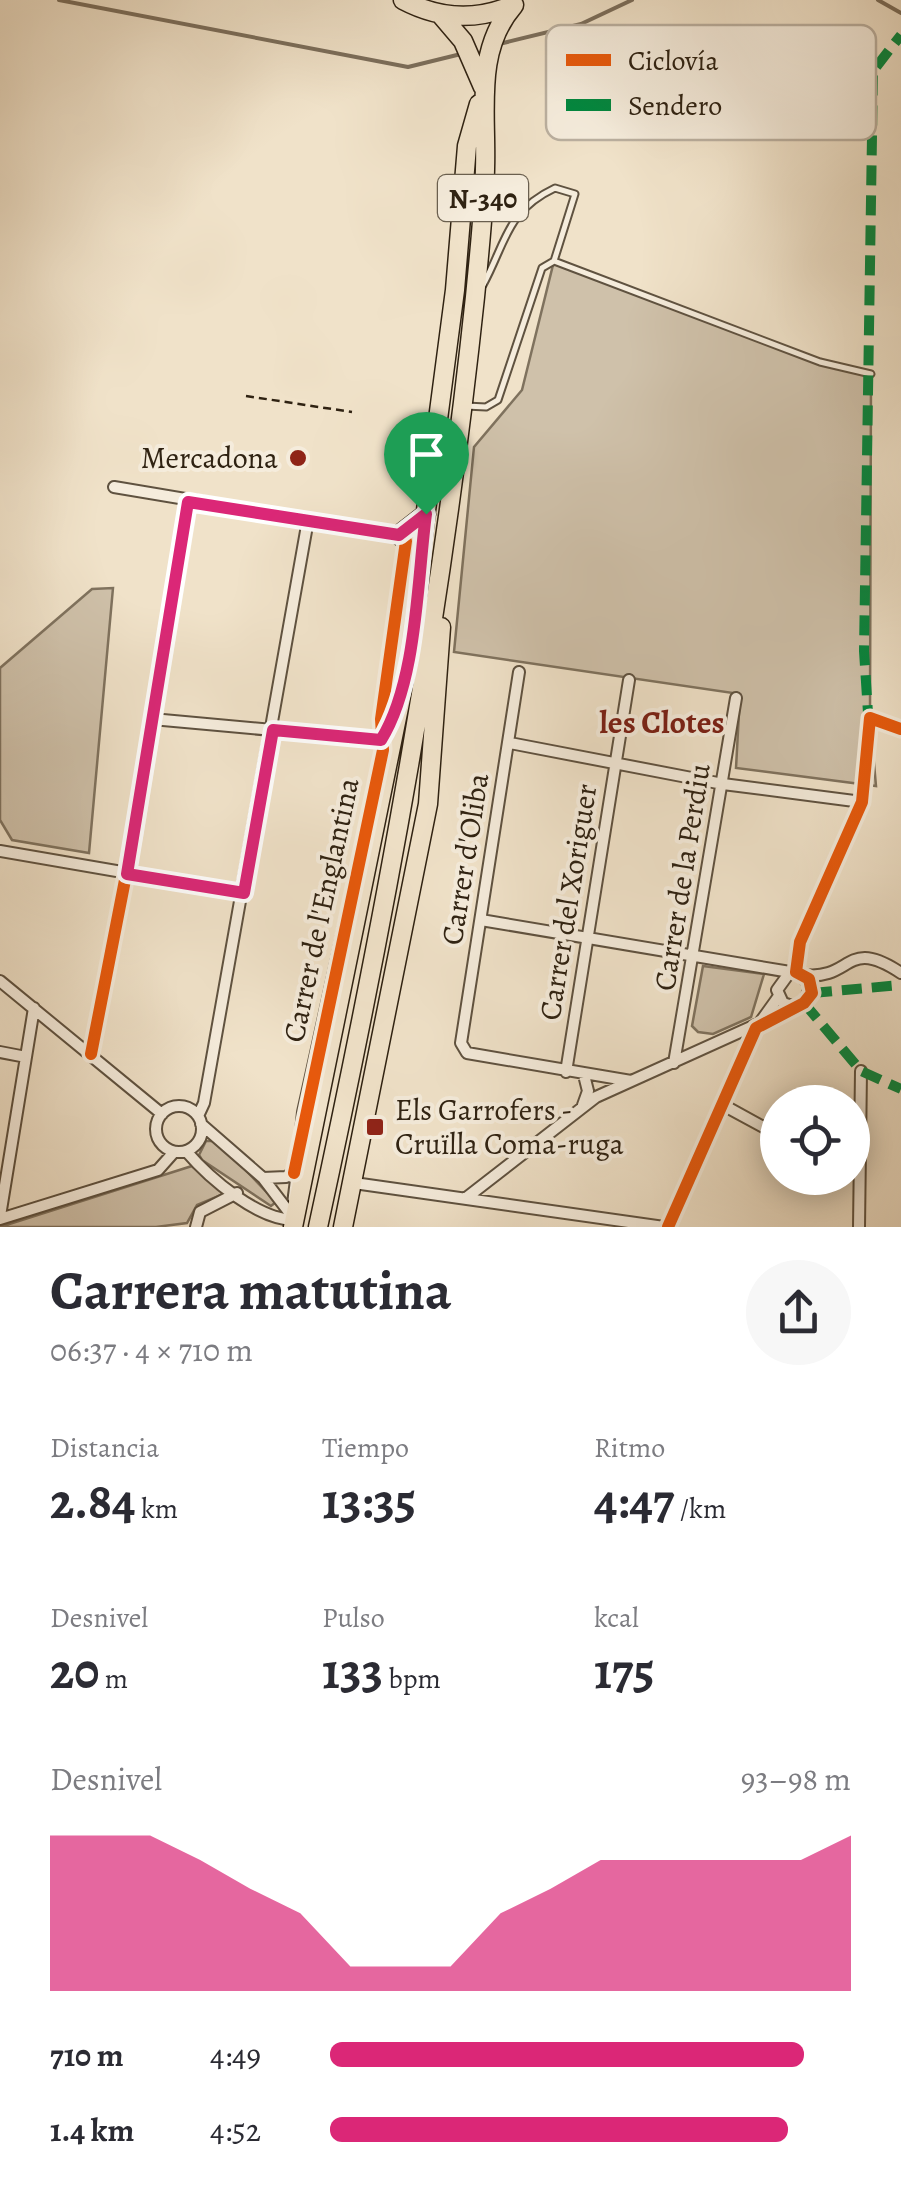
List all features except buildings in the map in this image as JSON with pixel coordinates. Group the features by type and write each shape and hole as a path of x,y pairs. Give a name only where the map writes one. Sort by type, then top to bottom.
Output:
{"main road":[{"name":"N-340","path":"403,0 440,14 478,16 518,2"},
{"name":"N-340","path":"318,1227 388,900 439,586 474,300 485,170 483,91 492,38 518,2"},
{"name":"N-340","path":"440,14 463,41 483,91"},
{"path":"297,1223 299,1169 402,693 455,290 468,146 483,91"},
{"path":"418,580 413,546 403,538 426,514"},
{"path":"344,1226 428,804 442,607 439,586"}],"street":[{"path":"114,488 403,538"},
{"path":"91,1054 127,874 188,502"},
{"path":"34,1008 0,1217 158,1170 198,1141 308,520"},
{"name":"Carrer de l'Englantina","path":"299,1169 304,1112 383,750 403,538"},
{"name":"Carrer d'Oliba","path":"519,672 460,1043 467,1053 566,1072"},
{"name":"Carrer del Xoriguer","path":"566,1072 629,680"},
{"path":"152,718 381,740 402,693"},
{"name":"Carrer de la Perdiu","path":"674,1063 736,698"},
{"path":"466,1198 583,1105 804,1004 812,993 797,973 800,942 862,802 870,718"},
{"path":"510,743 723,784 862,802"},
{"path":"0,851 244,893"},
{"path":"481,920 815,976 863,955 879,958 901,973"},
{"path":"354,1183 666,1227 756,1028 779,996 778,983 768,968"},
{"path":"778,983 797,973"},
{"path":"0,981 162,1114"},
{"path":"779,996 795,1006"},
{"path":"0,1052 26,1057"},
{"path":"861,1070 861,1085"},
{"path":"566,1072 631,1082"},
{"path":"583,1105 588,1091 584,1075"},
{"path":"178,1106 199,1120 263,1178 297,1223 276,1220 158,1138 157,1122 162,1114 178,1106"},
{"path":"723,1106 760,1126"},
{"path":"263,1178 299,1169"},
{"path":"196,1227 200,1212 237,1193"},
{"path":"859,1195 859,1227"}],"lane":[{"path":"460,406 486,406 498,400 542,268 554,261 575,194 555,188 537,196 518,215 500,240 474,300"},
{"path":"554,261 820,362 871,374"},
{"path":"138,492 141,478"}],"path":[{"path":"246,396 352,412"}],"shaded area":[{"path":"554,261 820,362 871,374 870,718 876,786 736,768 740,694 454,652 474,447 522,390"},
{"path":"113,588 89,853 12,840 0,820 0,668 92,589"},
{"path":"703,966 764,974 751,1017 713,1034 698,1032 692,1026"},
{"path":"206,1141 218,1141 276,1202 271,1206 202,1160 199,1155"},
{"path":"192,1166 226,1193 197,1205 187,1223 156,1227 0,1227"}],"waterway":[{"path":"59,0 408,67 461,54"},
{"path":"577,25 632,0"},
{"path":"878,0 901,13"},
{"path":"499,44 546,33"}],"marked path":[{"path":"876,67 901,35"},
{"path":"872,140 864,651 868,713 878,720"},
{"path":"812,993 901,985"},
{"path":"804,1003 861,1071 901,1089"}],"cycle path":[{"path":"91,1054 134,834 189,501"},
{"path":"294,1173 383,750 381,719 406,541"},
{"path":"668,1227 756,1028 804,1003 812,993 809,979 796,972 800,942 862,802 870,718 901,729"}],"place":[{"name":"Mercadona","path":"298,458"},
{"name":"Els Garrofers - Cruïlla Coma-ruga","path":"375,1127"}],"district":[{"name":"les Clotes","path":"662,722"}],"route":[{"path":"188,502 399,535 426,514 402,693 381,740 273,730 244,893 127,874 188,502"}]}
